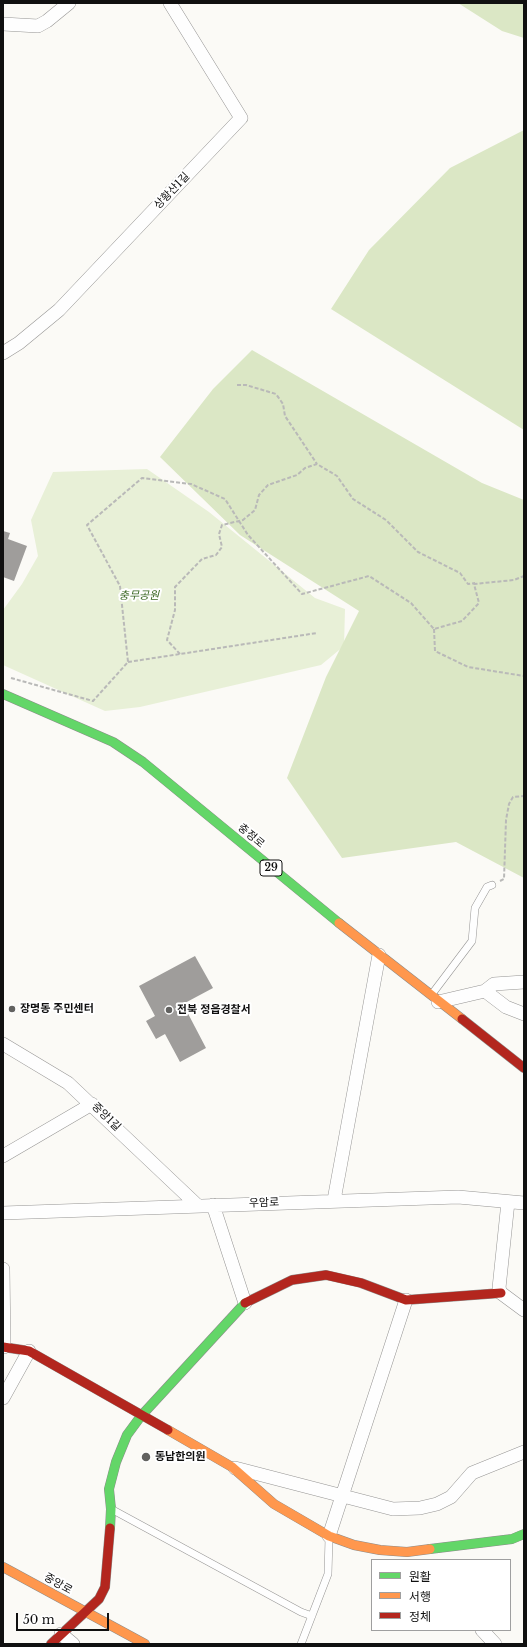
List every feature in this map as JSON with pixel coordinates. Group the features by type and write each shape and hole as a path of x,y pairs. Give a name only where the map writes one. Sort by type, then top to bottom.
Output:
{"street":[{"path":"3,24 38,26 47,21 69,3"},
{"name":"상황산1길","path":"3,353 19,343 59,310 241,118 170,3"},
{"name":"충정로","path":"3,694 113,742 143,762 379,955 524,1068"},
{"path":"334,1200 379,955"},
{"path":"434,999 485,991 494,984 524,982"},
{"path":"485,991 506,1006 524,1014"},
{"name":"중앙1길","path":"3,1044 68,1082 197,1205"},
{"path":"3,1156 92,1104"},
{"name":"우암로","path":"3,1213 334,1200 458,1197 524,1204"},
{"path":"508,1202 499,1288 502,1293 524,1310"},
{"path":"212,1205 245,1303"},
{"path":"3,1269 4,1347 29,1351 232,1467 274,1504 330,1536 367,1547 410,1556 512,1539 524,1534"},
{"path":"51,1644 86,1613 99,1599 106,1587 111,1509 109,1489 116,1462 127,1435 141,1416 245,1303 292,1280 326,1274 361,1282 406,1300 502,1293"},
{"path":"330,1536 406,1300"},
{"path":"3,1398 29,1351"},
{"path":"232,1467 393,1509 420,1508 437,1504 451,1497 472,1473 524,1452"},
{"name":"중앙로","path":"3,1567 145,1644"},
{"path":"483,1631 495,1644"},
{"path":"61,1634 73,1644"}],"lane":[{"path":"434,999 472,941 476,908 487,887 492,885"},
{"path":"111,1509 301,1612 312,1616"},
{"path":"300,1644 328,1574 330,1536"}],"path":[{"path":"236,386 246,385 276,394 282,404 285,416 317,464 337,476 353,499 386,520 418,552 460,573 468,584 514,580 524,576"},
{"path":"180,654 167,640 175,610 175,587 202,559 216,555 222,547 219,534 222,525 243,520 255,510 259,495 268,485 297,475 305,468 317,464"},
{"path":"128,662 120,586 87,524 142,478 191,484 226,499 248,535 302,594 369,576 411,603 434,629 435,651 468,667 524,676"},
{"path":"434,629 462,621 479,603 474,584 477,584"},
{"path":"4,676 93,701 128,662 317,632"},
{"path":"492,885 504,879 506,820 509,804 513,797 524,796"}],"green space":[{"path":"458,3 524,3 524,38 502,31"},
{"path":"524,130 524,430 331,309 369,250 450,168"},
{"path":"252,350 482,483 524,500 524,878 456,842 342,858 287,778 326,677 359,611 240,535 160,457 213,389"},
{"name":"충무공원","path":"147,469 209,512 315,598 345,609 344,646 321,665 140,707 105,711 3,665 3,610 22,584 38,556 31,520 53,472"}],"building":[{"path":"3,531 10,533 8,539 27,546 14,581 3,577"},
{"name":"전북 정읍경찰서","path":"195,956 213,988 183,1004 206,1048 180,1062 165,1034 156,1039 146,1021 155,1016 139,986"}],"traffic: fast":[{"path":"3,694 113,742 143,762 339,923"},
{"path":"110,1528 111,1509 109,1489 116,1462 127,1435 141,1416 245,1303"},
{"path":"430,1549 512,1539 524,1534"}],"traffic: slow":[{"path":"339,923 462,1019"},
{"path":"168,1430 232,1467 274,1504 329,1536 354,1545 380,1550 407,1552 430,1549"},
{"path":"3,1567 145,1644"}],"traffic: jam":[{"path":"462,1019 524,1068"},
{"path":"245,1303 292,1280 326,1275 361,1283 406,1300 501,1293"},
{"path":"3,1347 29,1351 168,1430"},
{"path":"51,1644 99,1599 105,1587 110,1528"}],"place":[{"name":"장명동 주민센터","path":"12,1009"},
{"name":"전북 정읍경찰서","path":"169,1010"},
{"name":"동남한의원","path":"146,1457"}]}
